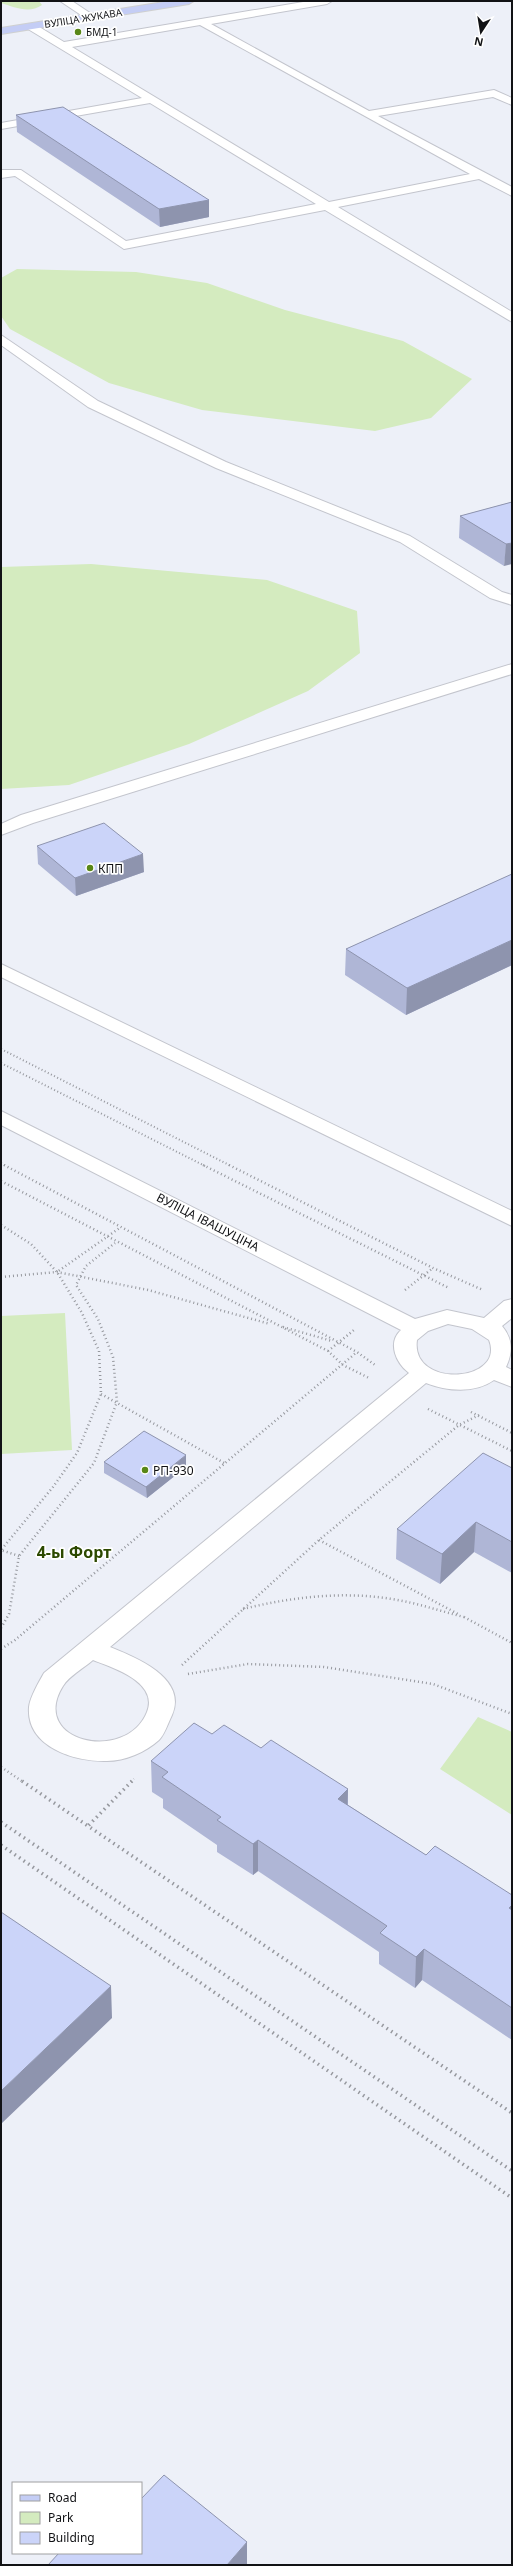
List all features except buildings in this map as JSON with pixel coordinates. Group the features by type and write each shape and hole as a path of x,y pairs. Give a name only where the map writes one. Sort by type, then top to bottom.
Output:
{"main road":[{"name":"ВУЛІЦА ЖУКАВА","path":"1,31 189,1"}],"street":[{"path":"65,1 91,17"},
{"path":"65,45 327,1"},
{"path":"201,22 366,115 479,176 512,192"},
{"path":"32,26 65,45 151,100 512,318"},
{"path":"366,115 494,93 512,102"},
{"path":"1,126 151,100"},
{"path":"1,174 16,172 124,245 479,176"},
{"path":"1,339 93,404 221,465 405,539 496,595 512,600"},
{"path":"1,830 27,819 512,669"},
{"path":"1,970 512,1218"},
{"name":"ВУЛІЦА ІВАШУЦІНА","path":"1,1117 414,1328"},
{"path":"486,1327 512,1306"},
{"path":"91,1649 146,1675 157,1688 162,1704 160,1719 150,1733 134,1744 114,1751 92,1753 72,1748 55,1738 44,1726 40,1710 43,1694 54,1680 91,1649 409,1385 440,1380 460,1382 503,1375 503,1347 496,1335 486,1327 466,1319 446,1317 428,1321 414,1328 405,1339 403,1352 409,1364 409,1385"}],"path":[{"path":"1,1049 433,1268 490,1294"},
{"path":"1,1063 453,1290"},
{"path":"1,1163 357,1352 409,1385 459,1425 512,1451"},
{"path":"1,1181 115,1242 328,1351 343,1365 409,1385"},
{"path":"1,1225 31,1244 57,1272 82,1313 99,1351 101,1394 77,1453 53,1488 1,1550 19,1556"},
{"path":"57,1272 108,1238 121,1227"},
{"path":"1,1628 9,1614 19,1556 94,1463 116,1402 113,1357 98,1319 76,1285 77,1277 83,1267 115,1242"},
{"path":"1,1277 57,1272 148,1290 338,1342"},
{"path":"1,1648 15,1640 226,1464 357,1352"},
{"path":"101,1394 226,1464"},
{"path":"464,1410 478,1415 512,1433"},
{"path":"179,1667 319,1540 459,1425 478,1415"},
{"path":"319,1540 512,1643"},
{"path":"242,1610 282,1599 335,1595 394,1599 464,1617"},
{"path":"182,1675 248,1664 324,1667 433,1684 512,1714"},
{"path":"1,1768 512,2113"},
{"path":"88,1826 137,1776"},
{"path":"1,1822 512,2171"},
{"path":"1,1845 512,2198"}],"green space":[{"path":"1,1 39,1 42,5 32,9 22,9 1,3"},
{"path":"17,269 136,272 207,283 285,310 403,341 472,379 431,418 375,431 202,410 109,383 10,329 1,316 1,278"},
{"path":"91,564 267,580 357,611 360,653 308,691 189,744 69,785 1,789 1,567"},
{"path":"65,1313 72,1450 1,1454 1,1316"},
{"path":"478,1717 512,1732 512,1815 440,1769"}],"place":[{"name":"БМД-1","path":"78,32"},
{"name":"КПП","path":"90,868"},
{"name":"РП-930","path":"145,1470"}],"district":[{"name":"4-ы Форт","path":"74,1552"}]}
